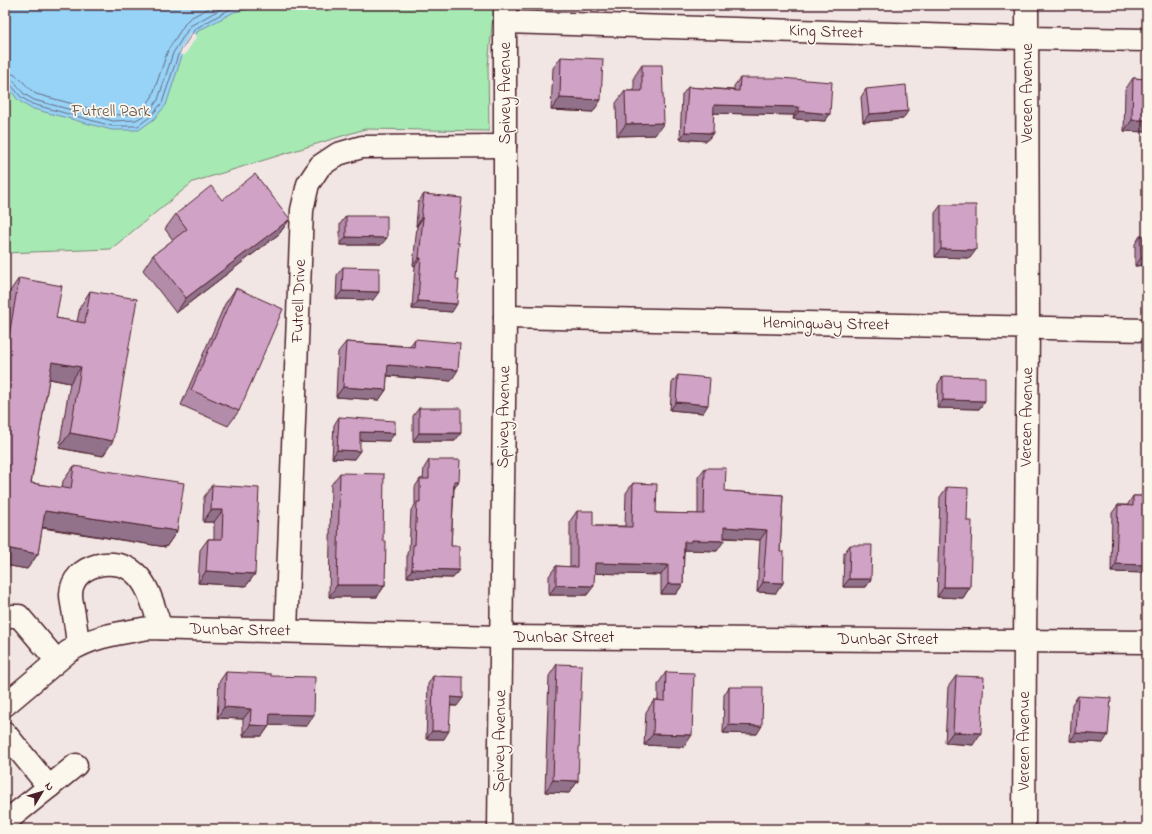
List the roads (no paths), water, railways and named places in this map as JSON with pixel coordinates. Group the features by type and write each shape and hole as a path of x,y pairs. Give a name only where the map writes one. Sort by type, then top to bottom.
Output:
{"street":[{"name":"Vereen Avenue","path":"1024,829 1028,329 1027,5"},
{"name":"King Street","path":"505,14 1026,38 1147,40"},
{"name":"Spivey Avenue","path":"498,829 505,317 505,14"},
{"name":"Futrell Drive","path":"286,630 302,210 308,184 320,166 338,154 362,146 505,146"},
{"name":"Hemingway Street","path":"505,317 1028,329 1147,330"},
{"path":"78,645 71,593 75,579 84,570 97,565 113,563 124,566 135,573 146,586 161,628"},
{"path":"5,616 19,616 57,661"},
{"name":"Dunbar Street","path":"5,705 78,645 102,637 148,628 286,630 501,637 1147,642"},
{"path":"5,734 49,787"},
{"path":"5,820 9,820 76,765"}],"water":[{"path":"5,5 268,5 234,12 198,31 182,56 166,105 154,119 139,130 112,130 30,108 18,100 9,88 5,86"}],"park label":[{"name":"Futrell Park","path":"111,111"}]}
